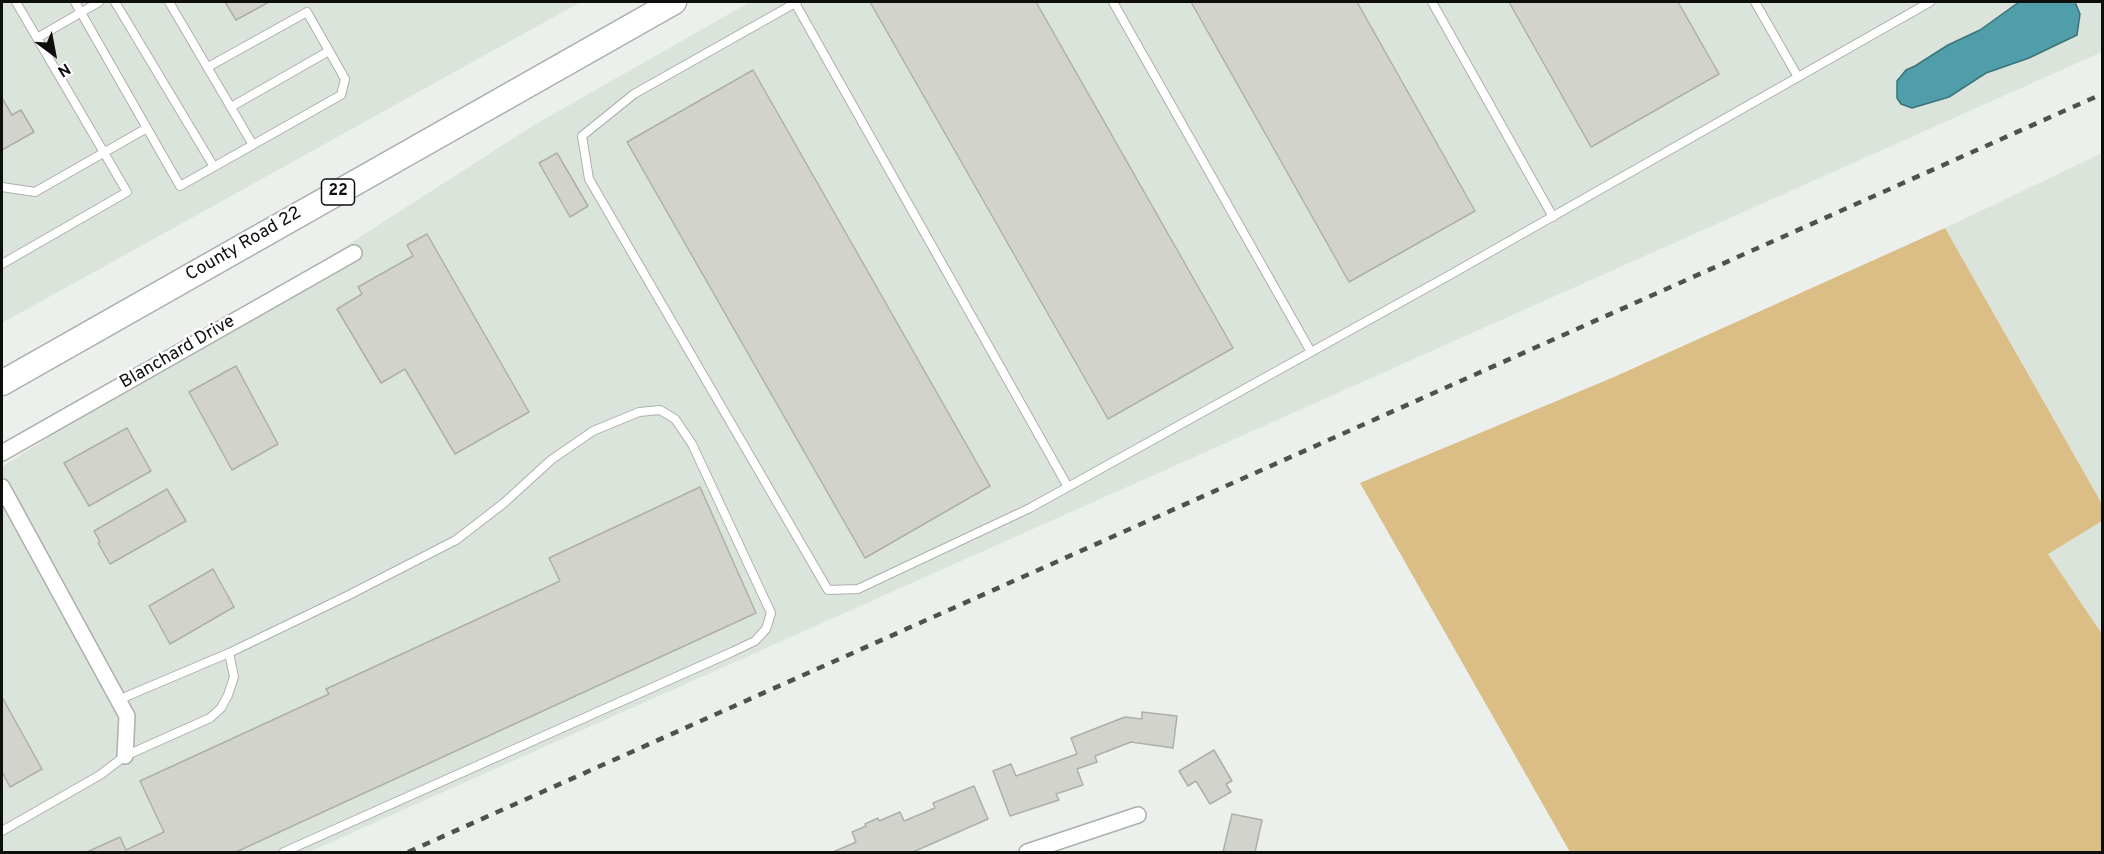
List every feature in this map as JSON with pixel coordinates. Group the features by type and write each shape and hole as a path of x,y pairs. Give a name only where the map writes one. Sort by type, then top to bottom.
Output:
{"main road":[{"name":"County Road 22","path":"2,383 674,2"}],"street":[{"name":"Blanchard Drive","path":"2,453 354,253"},
{"path":"2,488 127,716 125,756"},
{"path":"1027,852 1138,815"}],"lane":[{"path":"2,264 127,192 16,2"},
{"path":"75,2 180,186 341,95 345,79 307,12 208,67"},
{"path":"37,38 99,2"},
{"path":"115,2 214,167"},
{"path":"169,2 253,146"},
{"path":"1068,487 796,2 634,94 582,136 589,179 828,590 858,588 1030,508 1068,487 1311,352 1552,217 1930,2"},
{"path":"1113,2 1311,352"},
{"path":"1432,2 1552,217"},
{"path":"1755,2 1798,77"},
{"path":"231,106 329,51"},
{"path":"2,188 35,192 147,128"},
{"path":"118,700 229,653 456,540 504,503 551,460 593,431 639,412 660,410 675,419 692,444 771,613 766,629 748,645 284,852"},
{"path":"2,831 100,775 125,756 210,718 221,708 234,677 229,653"}],"shaded area":[{"path":"2,2 581,2 2,323"},
{"path":"750,2 2102,2 2102,52 309,852 2,852 2,467 534,125"},
{"path":"2102,153 2102,504 1945,228"},
{"path":"1945,228 2102,504 2102,521 2048,554 2102,634 2102,852 1570,852 1360,483 1614,377"},
{"path":"2102,521 2102,634 2048,554"}],"water":[{"path":"2019,2 2075,2 2080,14 2077,35 2029,58 1986,73 1949,97 1912,108 1901,104 1897,98 1897,81 1906,70 1948,45 1980,30"}],"building":[{"path":"225,2 269,2 236,20"},
{"path":"870,2 1036,2 1233,348 1108,419"},
{"path":"1191,2 1357,2 1475,211 1349,282"},
{"path":"1509,2 1678,2 1719,74 1591,147"},
{"path":"753,70 990,486 865,558 627,142"},
{"path":"2,98 12,115 21,110 34,132 2,150"},
{"path":"557,153 588,206 570,217 539,163"},
{"path":"427,234 529,412 455,454 405,369 381,383 337,309 362,294 358,287 413,256 407,245"},
{"path":"236,366 278,444 232,470 189,392"},
{"path":"127,428 151,471 89,506 64,463"},
{"path":"700,487 756,613 236,852 87,852 120,837 126,850 164,832 140,781 329,694 326,689 560,581 549,558"},
{"path":"167,489 186,521 110,564 94,531"},
{"path":"213,569 234,607 170,644 149,606"},
{"path":"2,697 42,769 10,787 2,772"},
{"path":"1142,712 1177,716 1173,748 1131,742 1095,756 1097,762 1077,769 1083,785 1056,794 1059,800 1010,816 993,771 1011,764 1016,776 1077,754 1071,738 1125,717 1142,719"},
{"path":"1214,750 1232,781 1226,784 1231,792 1210,804 1196,781 1188,786 1179,771"},
{"path":"974,786 988,819 913,852 833,852 856,842 852,832 866,826 865,824 900,812 904,821 935,808 933,803"},
{"path":"1232,814 1262,820 1255,852 1223,852"}],"railway":[{"path":"408,852 2102,94"}]}
